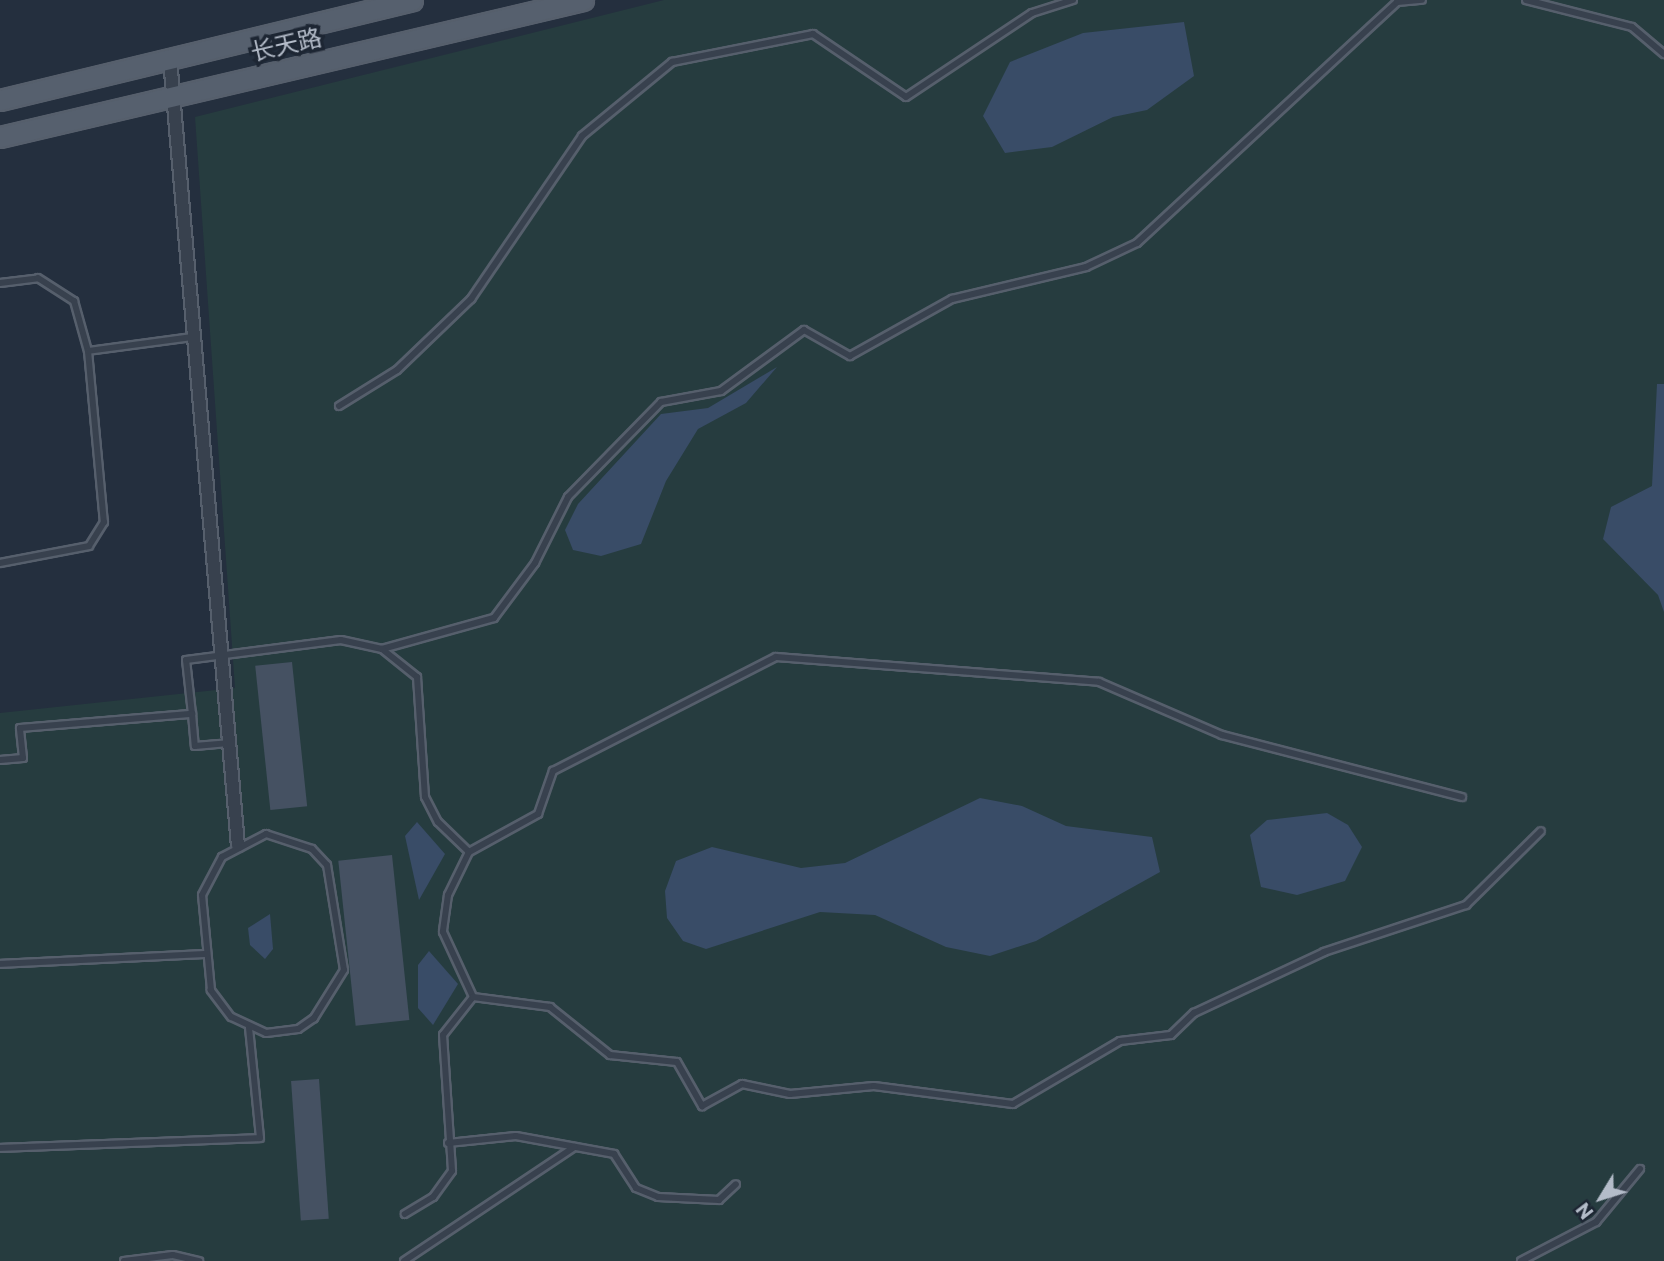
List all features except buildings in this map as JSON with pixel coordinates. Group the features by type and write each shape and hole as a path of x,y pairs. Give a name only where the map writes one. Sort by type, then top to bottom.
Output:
{"main road":[{"name":"长天路","path":"0,100 412,0"},
{"name":"长天路","path":"0,138 583,0"}],"street":[{"path":"170,59 238,845"}],"lane":[{"path":"339,406 397,370 471,299 582,136 672,62 813,34 906,97 1032,13 1073,0"},
{"path":"382,649 494,618 536,563 568,497 661,402 721,391 804,330 850,356 952,299 1086,267 1137,243 1397,2 1422,0"},
{"path":"1526,0 1632,27 1664,54"},
{"path":"0,283 38,278 74,301 88,351 104,522 89,546 0,563"},
{"path":"88,351 193,337"},
{"path":"228,743 195,746 186,660 341,640 382,649 417,677 425,797 438,822 469,852"},
{"path":"472,997 443,932 448,895 469,852 538,814 553,771 776,657 1099,682 1223,736 1462,797"},
{"path":"0,760 23,758 20,727 192,714"},
{"path":"472,997 550,1007 610,1055 677,1062 702,1105 742,1084 790,1094 874,1087 1013,1104 1120,1041 1171,1035 1194,1013 1324,952 1466,905 1541,831"},
{"path":"266,834 288,838 327,865 344,970 327,1004 298,1029 265,1033 249,1027 231,1017 211,990 202,895 208,874 238,845 266,834"},
{"path":"0,964 207,954"},
{"path":"405,1214 433,1197 452,1171 448,1143 443,1035 472,997"},
{"path":"0,1148 260,1138 249,1027"},
{"path":"448,1143 516,1136 614,1154 636,1188 658,1197 719,1200 736,1184"},
{"path":"404,1261 574,1147"},
{"path":"1521,1261 1596,1222 1640,1169"},
{"path":"124,1261 173,1255 199,1261"}],"green space":[{"path":"664,0 1664,0 1664,1261 0,1261 0,713 235,688 195,117"}],"water":[{"path":"1184,22 1194,76 1147,110 1113,117 1052,147 1005,153 983,116 1010,62 1083,33"},
{"path":"777,367 746,403 698,429 666,481 641,544 601,556 573,550 565,530 578,504 661,414 708,408"},
{"path":"1657,384 1664,384 1664,612 1658,595 1603,539 1611,507 1652,486"},
{"path":"980,798 1022,806 1066,826 1152,837 1160,872 1036,941 990,956 946,947 875,915 820,912 706,949 683,941 667,918 665,891 676,861 712,847 801,868 845,863"},
{"path":"1327,813 1348,825 1362,847 1345,881 1297,895 1261,887 1250,835 1267,820"},
{"path":"417,822 445,854 419,900 405,836"},
{"path":"270,914 273,949 265,959 250,945 248,928"},
{"path":"429,951 458,984 433,1025 418,1008 418,965"}]}
